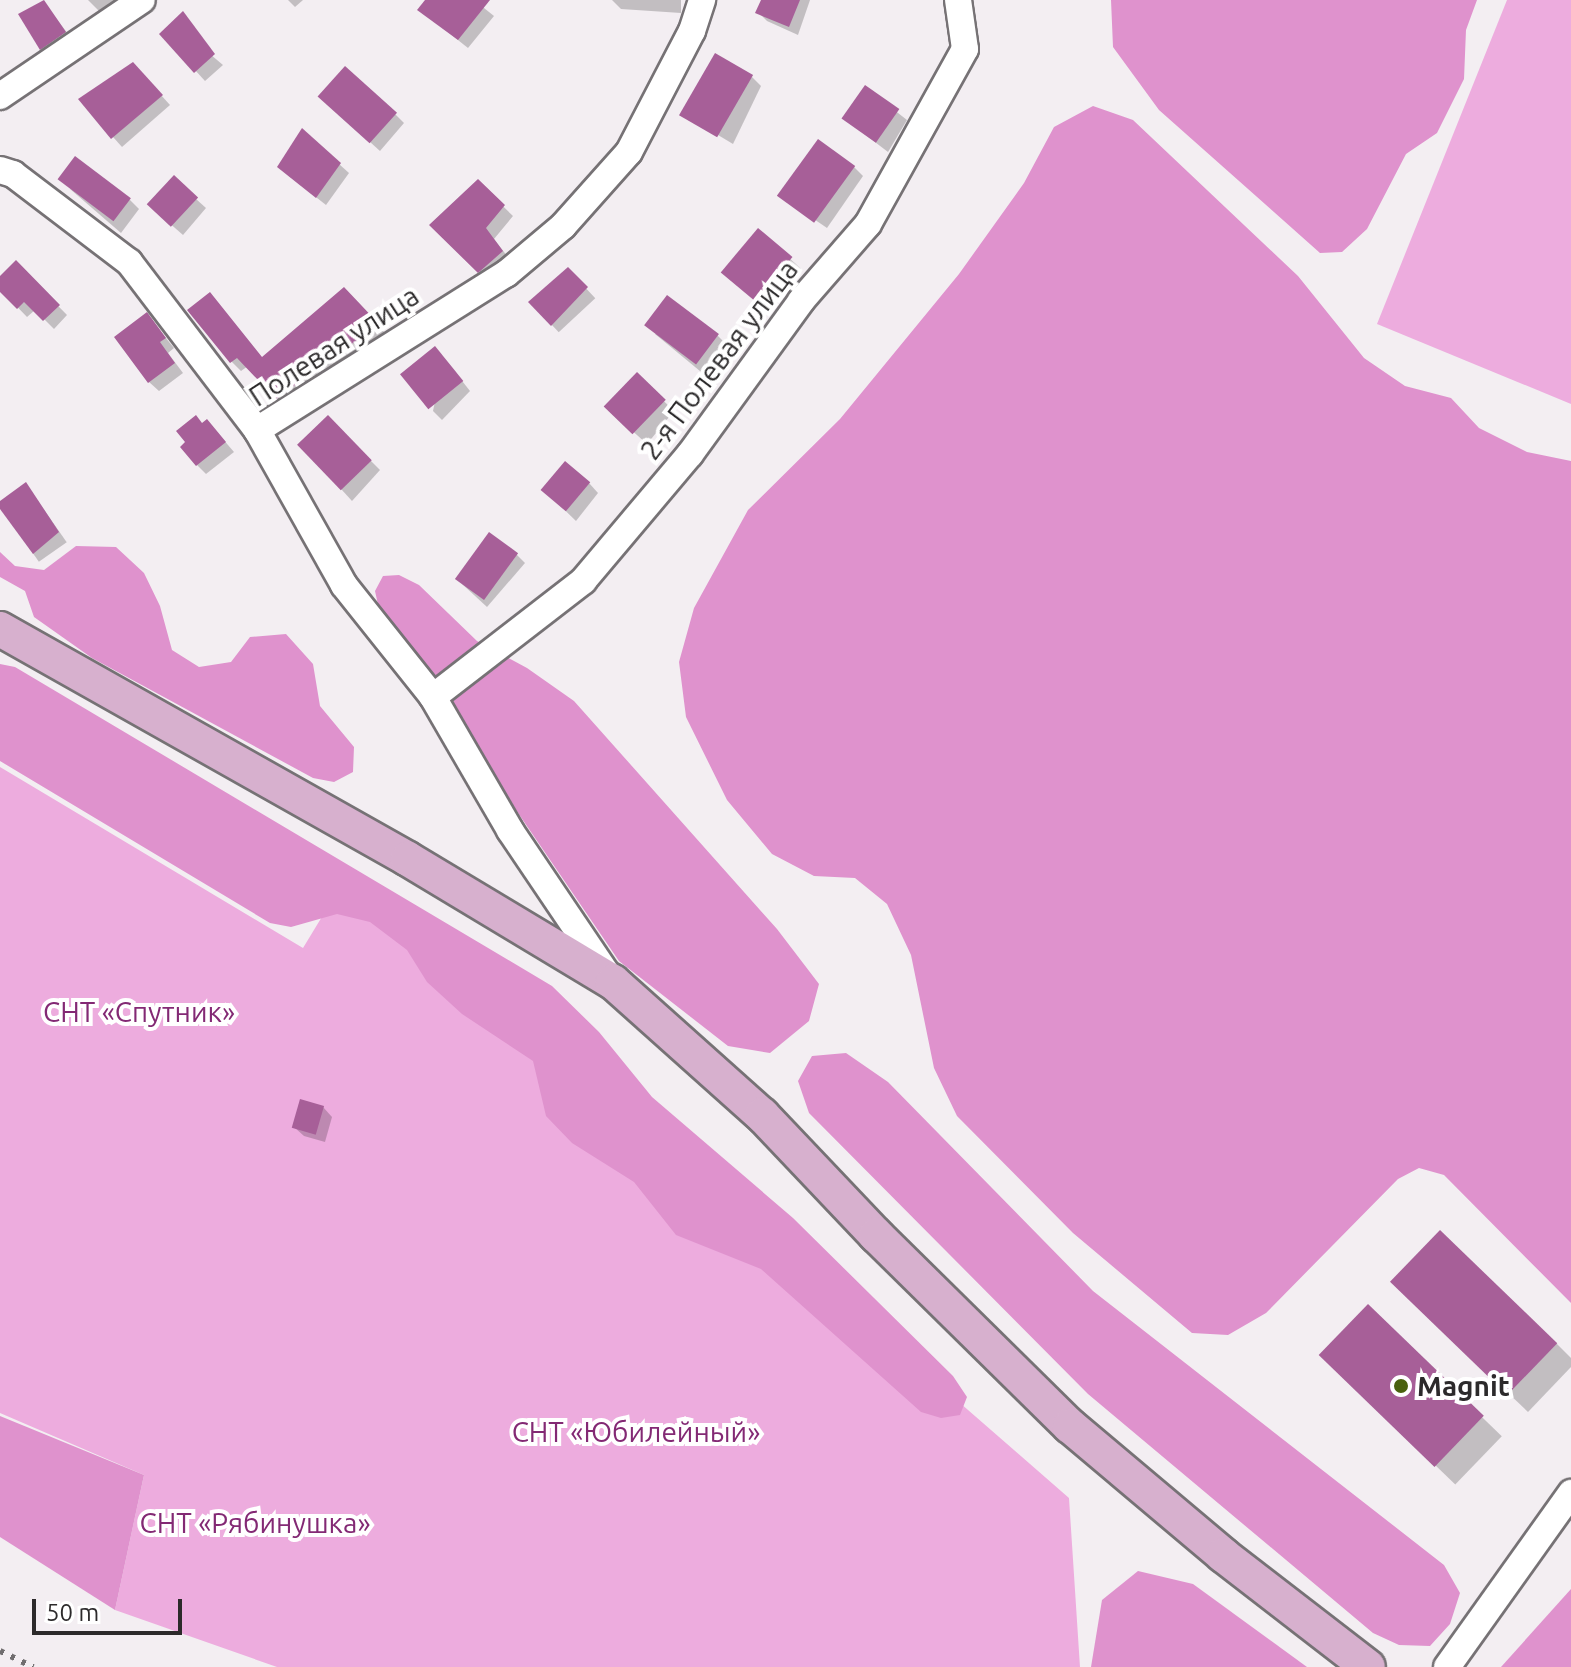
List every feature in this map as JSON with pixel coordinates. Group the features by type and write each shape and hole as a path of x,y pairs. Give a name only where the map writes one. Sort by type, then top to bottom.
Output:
{"main road":[{"path":"0,629 408,859 613,982 762,1115 876,1235 1070,1426 1223,1555 1368,1667"}],"street":[{"path":"0,96 142,0"},
{"name":"Полевая улица","path":"613,982 510,830 433,697 344,585 257,430 506,274 563,226 629,152 692,31 702,0"},
{"name":"2-я Полевая улица","path":"433,697 583,581 690,454 801,301 868,224 965,49 958,0"},
{"path":"0,170 13,174 129,262 257,430"},
{"path":"1447,1667 1571,1493"}],"green space":[{"path":"1507,0 1571,0 1571,404 1377,324"},
{"path":"0,767 303,948 337,892 495,998 1069,1498 1080,1667 277,1667 115,1610 144,1475 0,1413"}],"shaded area":[{"path":"1111,0 1477,0 1466,30 1464,79 1437,133 1406,154 1367,229 1342,252 1320,253 1159,110 1113,47"},
{"path":"1093,106 1133,120 1298,276 1364,358 1405,386 1451,398 1479,428 1527,452 1571,461 1571,1303 1444,1175 1419,1168 1398,1179 1266,1313 1228,1335 1192,1333 1073,1233 957,1116 934,1068 911,955 887,904 855,878 814,876 772,854 727,800 686,717 679,662 694,608 748,510 840,419 959,274 1024,183 1054,127"},
{"path":"76,546 116,547 144,573 160,606 172,650 199,667 231,662 250,637 286,634 313,664 320,706 354,747 353,772 334,782 313,778 92,658 34,617 25,591 0,577 0,552 15,566 44,570"},
{"path":"399,575 419,585 477,641 527,668 574,701 777,929 819,984 809,1021 770,1053 728,1046 619,961 379,609 375,591 383,576"},
{"path":"0,664 15,667 552,986 599,1032 652,1097 793,1218 953,1376 967,1397 960,1415 941,1418 921,1412 761,1269 676,1235 634,1182 572,1143 546,1116 533,1061 462,1014 427,982 407,950 370,922 337,914 291,927 270,923 0,761"},
{"path":"846,1053 888,1082 1093,1291 1444,1565 1460,1593 1450,1624 1430,1646 1399,1645 1373,1633 1088,1394 809,1113 798,1081 812,1056"},
{"path":"0,1416 144,1475 115,1610 0,1537"},
{"path":"1138,1571 1193,1584 1307,1667 1091,1667 1102,1600"},
{"path":"1571,1589 1571,1667 1501,1667"}],"building":[{"path":"44,0 66,32 40,50 18,14"},
{"path":"425,0 490,0 458,40 417,10"},
{"path":"761,0 800,0 789,27 755,13"},
{"path":"183,11 215,54 194,73 159,34"},
{"path":"715,53 753,75 717,137 679,115"},
{"path":"133,62 163,95 111,139 78,99"},
{"path":"345,66 397,113 370,143 318,96"},
{"path":"865,85 899,109 876,143 841,119"},
{"path":"302,128 341,163 316,198 277,167"},
{"path":"818,139 855,166 814,223 777,196"},
{"path":"75,156 131,198 113,221 58,179"},
{"path":"174,175 198,198 171,227 147,204"},
{"path":"478,179 505,205 486,228 503,251 478,273 429,225"},
{"path":"758,228 792,257 755,301 721,272"},
{"path":"16,260 60,305 43,321 24,302 17,309 0,292 0,276"},
{"path":"568,267 588,287 551,326 528,302"},
{"path":"344,287 379,324 276,399 237,358 230,363 187,310 210,292 262,357"},
{"path":"667,295 719,334 696,364 644,325"},
{"path":"147,312 166,338 160,342 175,363 148,383 114,337"},
{"path":"435,346 463,381 428,409 400,374"},
{"path":"637,372 666,400 632,434 604,407"},
{"path":"196,415 202,423 207,419 226,442 196,466 180,447 185,442 176,431"},
{"path":"328,415 372,460 341,490 297,445"},
{"path":"565,461 590,482 566,511 541,490"},
{"path":"26,482 59,532 33,554 0,509 0,501"},
{"path":"489,532 518,553 484,600 455,579"},
{"path":"300,1099 324,1106 316,1135 292,1128"},
{"path":"1440,1230 1557,1343 1507,1395 1390,1282"},
{"name":"Magnit","path":"1368,1304 1484,1416 1434,1467 1319,1355"}],"railway":[{"path":"0,1651 33,1667"}],"place":[{"name":"Magnit","path":"1401,1386"}],"park label":[{"name":"СНТ «Спутник»","path":"139,1012"},
{"name":"СНТ «Юбилейный»","path":"636,1432"},
{"name":"СНТ «Рябинушка»","path":"255,1523"}]}
